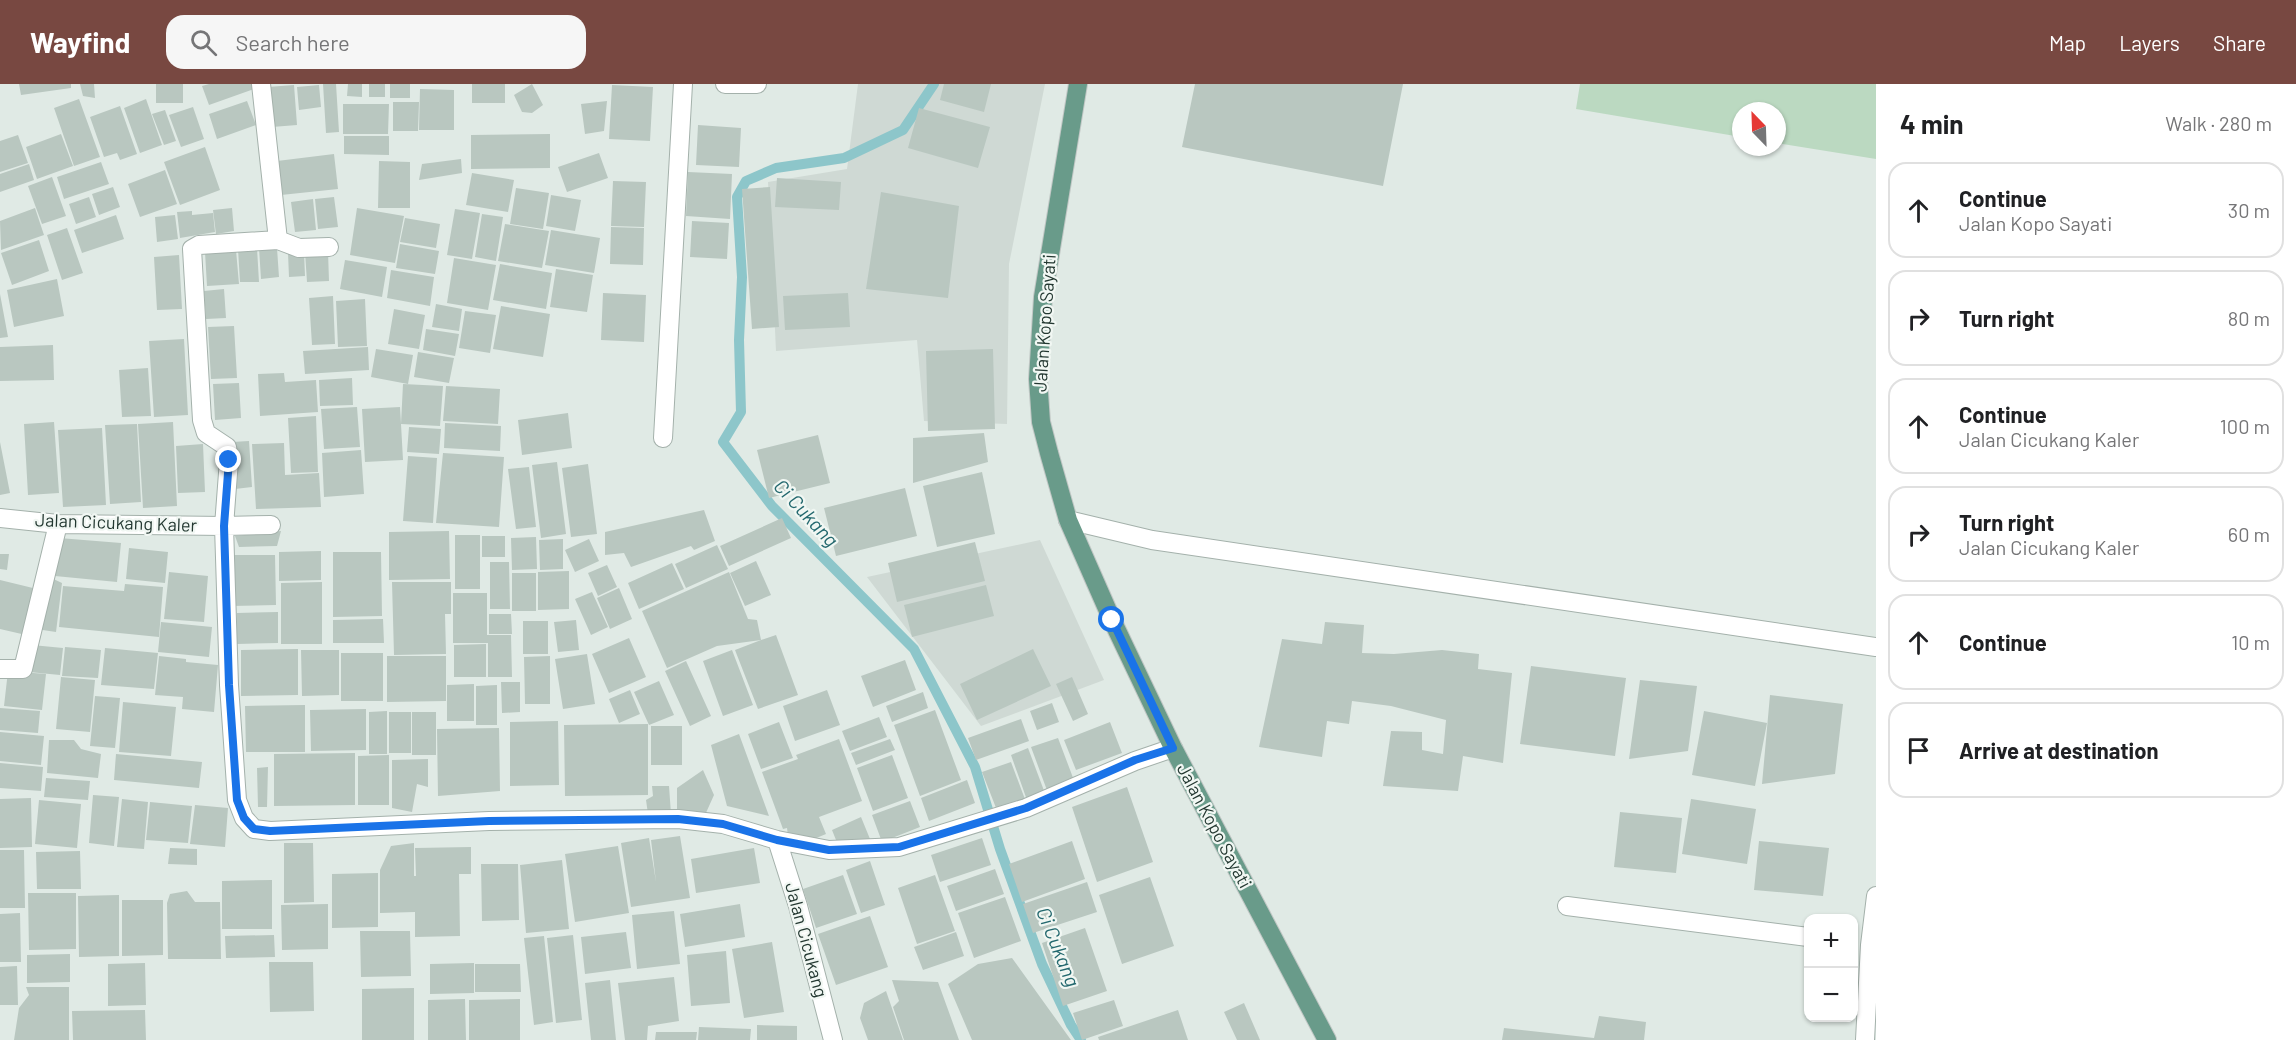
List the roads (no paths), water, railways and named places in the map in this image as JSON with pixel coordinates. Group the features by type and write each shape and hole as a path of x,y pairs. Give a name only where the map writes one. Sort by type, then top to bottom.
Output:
{"main road":[{"name":"Jalan Kopo Sayati","path":"1078,84 1042,297 1038,379 1041,422 1068,520 1112,620 1173,748 1327,1040"}],"street":[{"path":"261,84 278,240"},
{"path":"663,438 683,84"},
{"path":"724,84 757,84"},
{"path":"329,247 299,248 278,240 199,245 192,249 202,420 206,433 227,447 229,460 224,526 229,685 237,800 244,818 254,829 270,831 489,821 678,819 723,824 777,840 829,850 865,850 899,847 1026,808 1135,760 1173,748"},
{"name":"Jalan Cicukang Kaler","path":"0,518 58,524 271,525"},
{"path":"1068,520 1152,540 1876,647"},
{"path":"0,669 23,669 58,524"},
{"name":"Jalan Cicukang","path":"777,840 798,906 833,1040"},
{"path":"1865,1040 1862,944 1876,897"},
{"path":"1567,906 1804,936"}],"waterway":[{"name":"Ci Cukang","path":"934,84 903,130 844,158 776,168 746,181 737,197 742,277 739,340 741,412 723,442 772,506 914,649 975,767 1000,849 1042,964 1071,1025 1081,1040"}]}
